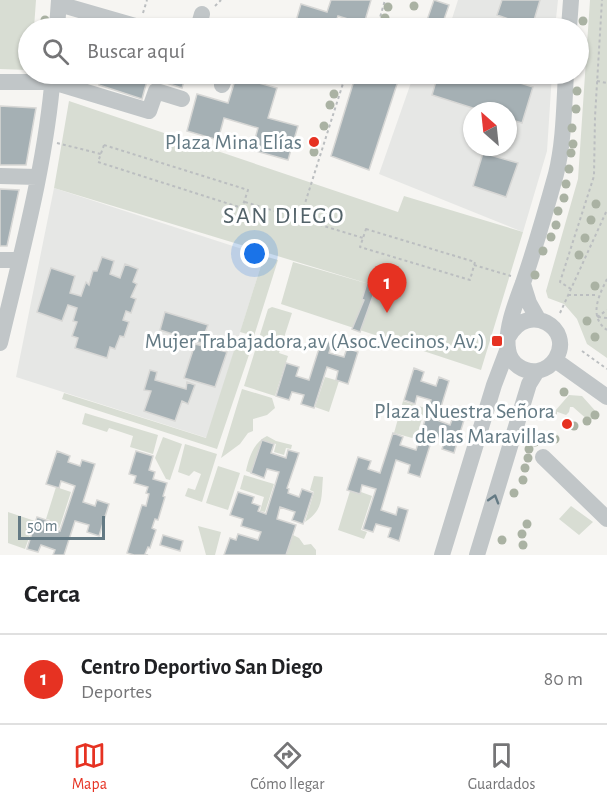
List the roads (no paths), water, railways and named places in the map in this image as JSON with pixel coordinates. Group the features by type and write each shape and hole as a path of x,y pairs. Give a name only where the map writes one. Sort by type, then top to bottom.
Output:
{"street":[{"path":"570,18 571,0"},
{"path":"58,18 59,2 83,5 116,18"},
{"path":"0,82 18,82"},
{"path":"0,93 48,84"},
{"path":"0,343 37,177 53,84"},
{"path":"56,84 149,111 156,91 182,99"},
{"path":"442,555 508,342 517,280 556,172 565,84"},
{"path":"0,176 37,177"},
{"path":"0,260 19,260"},
{"path":"517,280 538,319"},
{"path":"538,319 550,324 559,338 560,349 555,360 547,368 537,371 526,370 511,358 508,342 521,322 538,319"},
{"path":"555,360 607,397"},
{"path":"477,555 527,390 537,371"},
{"path":"543,457 607,519"}],"place":[{"name":"Plaza Mina Elías","path":"314,142"},
{"name":"Centro Deportivo San Diego","path":"387,313"},
{"name":"Mujer Trabajadora,av (Asoc.Vecinos, Av.)","path":"497,341"},
{"name":"Plaza Nuestra Señora de las Maravillas","path":"567,424"}],"district":[{"name":"SAN DIEGO","path":"284,216"}]}
